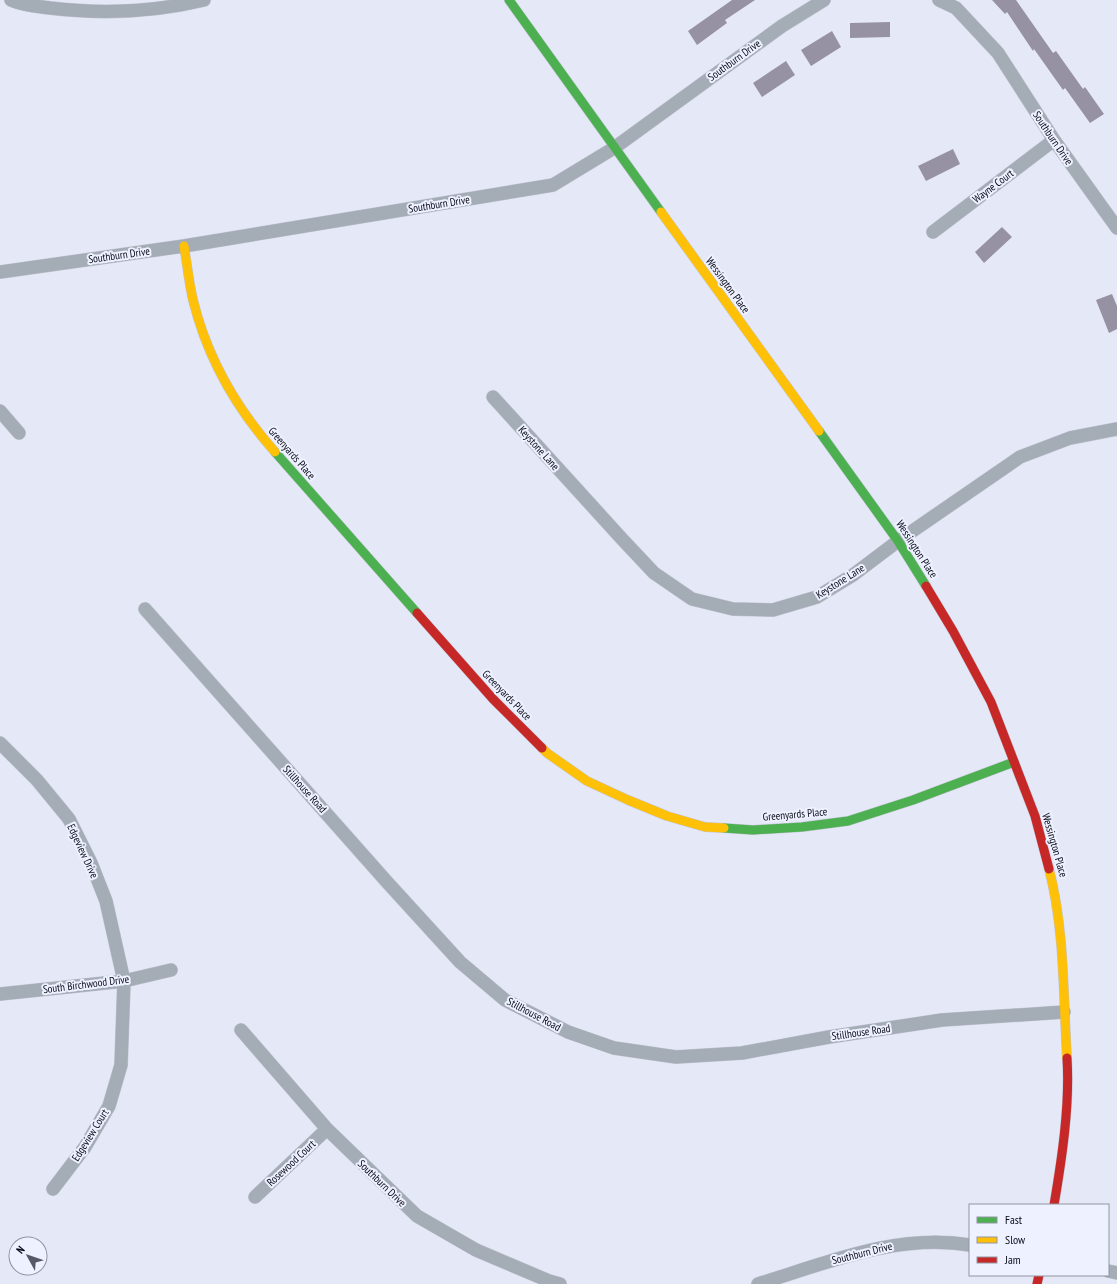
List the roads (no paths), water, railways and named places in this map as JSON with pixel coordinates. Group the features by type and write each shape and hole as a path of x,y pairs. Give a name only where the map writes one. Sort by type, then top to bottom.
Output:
{"street":[{"path":"11,0 21,5 69,10 127,10 184,5 204,0"},
{"name":"Wessington Place","path":"509,0 898,541 953,631 987,696 1035,816 1055,892 1064,960 1064,1012 1068,1076 1061,1163 1054,1204"},
{"name":"Southburn Drive","path":"0,272 184,246 553,185 614,148 782,26 824,0"},
{"name":"Southburn Drive","path":"939,0 956,8 998,53 1054,140 1117,228"},
{"name":"Wayne Court","path":"933,232 1054,140"},
{"name":"Greenyards Place","path":"184,246 193,300 211,355 235,400 266,442 493,699 547,752 587,781 667,816 706,827 753,830 802,827 848,821 913,800 1014,762"},
{"name":"Keystone Lane","path":"493,397 654,573 692,599 733,609 773,610 817,597 853,575 898,541 1020,457 1070,438 1117,430"},
{"path":"0,411 20,433"},
{"name":"Stillhouse Road","path":"145,609 387,882 460,962 505,1000 568,1032 614,1048 676,1057 742,1053 829,1037 942,1020 1064,1012"},
{"name":"Edgeview Drive","path":"0,743 37,780 69,819 91,862 106,902 124,981"},
{"name":"South Birchwood Drive","path":"0,994 124,981 171,970"},
{"name":"Edgeview Court","path":"53,1189 85,1147 109,1106 121,1065 124,981"},
{"name":"Southburn Drive","path":"241,1030 327,1129 417,1216 476,1250 548,1281 560,1284"},
{"name":"Rosewood Court","path":"255,1197 327,1129"},
{"name":"Southburn Drive","path":"758,1284 847,1256 900,1244 950,1242 969,1246"}]}
